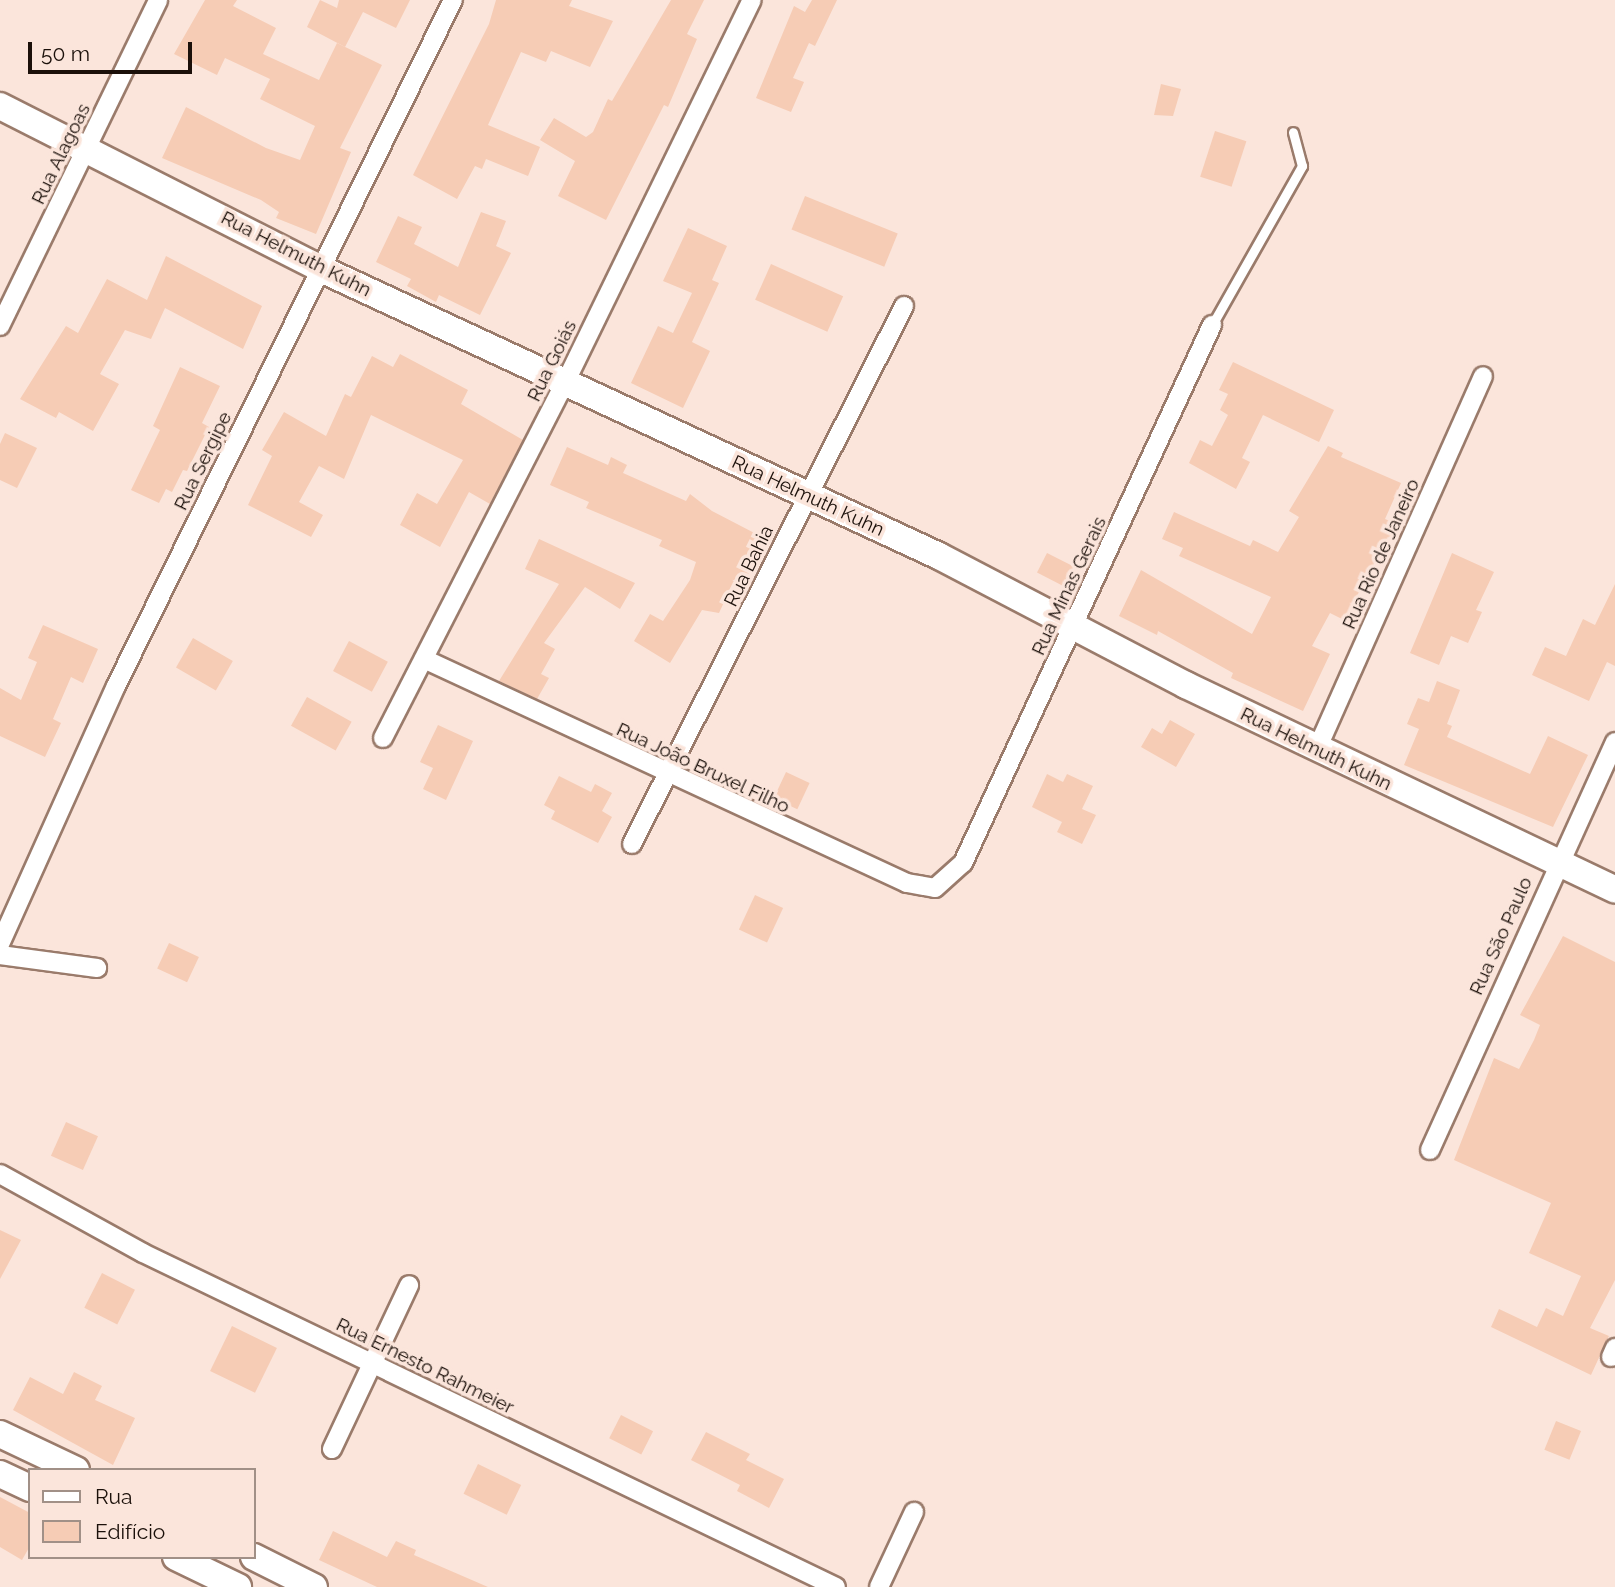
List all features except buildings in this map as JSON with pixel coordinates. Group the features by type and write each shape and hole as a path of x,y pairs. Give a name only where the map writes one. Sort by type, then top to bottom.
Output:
{"main road":[{"name":"Rua Helmuth Kuhn","path":"0,106 88,147 321,269 564,385 939,556 1073,629 1317,750 1615,890"},
{"path":"0,1434 72,1468"},
{"path":"0,1474 28,1487"},
{"path":"180,1559 238,1587"},
{"path":"256,1559 276,1579 314,1587"}],"street":[{"name":"Rua Alagoas","path":"0,326 158,0"},
{"name":"Rua Sergipe","path":"0,944 116,686 453,0"},
{"name":"Rua Goiás","path":"383,738 564,385 752,0"},
{"name":"Rua Bahia","path":"632,844 904,306"},
{"name":"Rua Minas Gerais","path":"963,863 1212,325"},
{"name":"Rua Rio de Janeiro","path":"1317,750 1483,376"},
{"name":"Rua João Bruxel Filho","path":"424,659 668,776 907,883 935,888 963,863"},
{"name":"Rua São Paulo","path":"1430,1150 1557,862 1615,742"},
{"path":"0,955 97,968"},
{"name":"Rua Ernesto Rahmeier","path":"0,1174 143,1254 836,1587"},
{"path":"332,1449 409,1285"},
{"path":"879,1587 914,1512"}],"lane":[{"path":"1212,325 1302,166 1293,132"}]}
